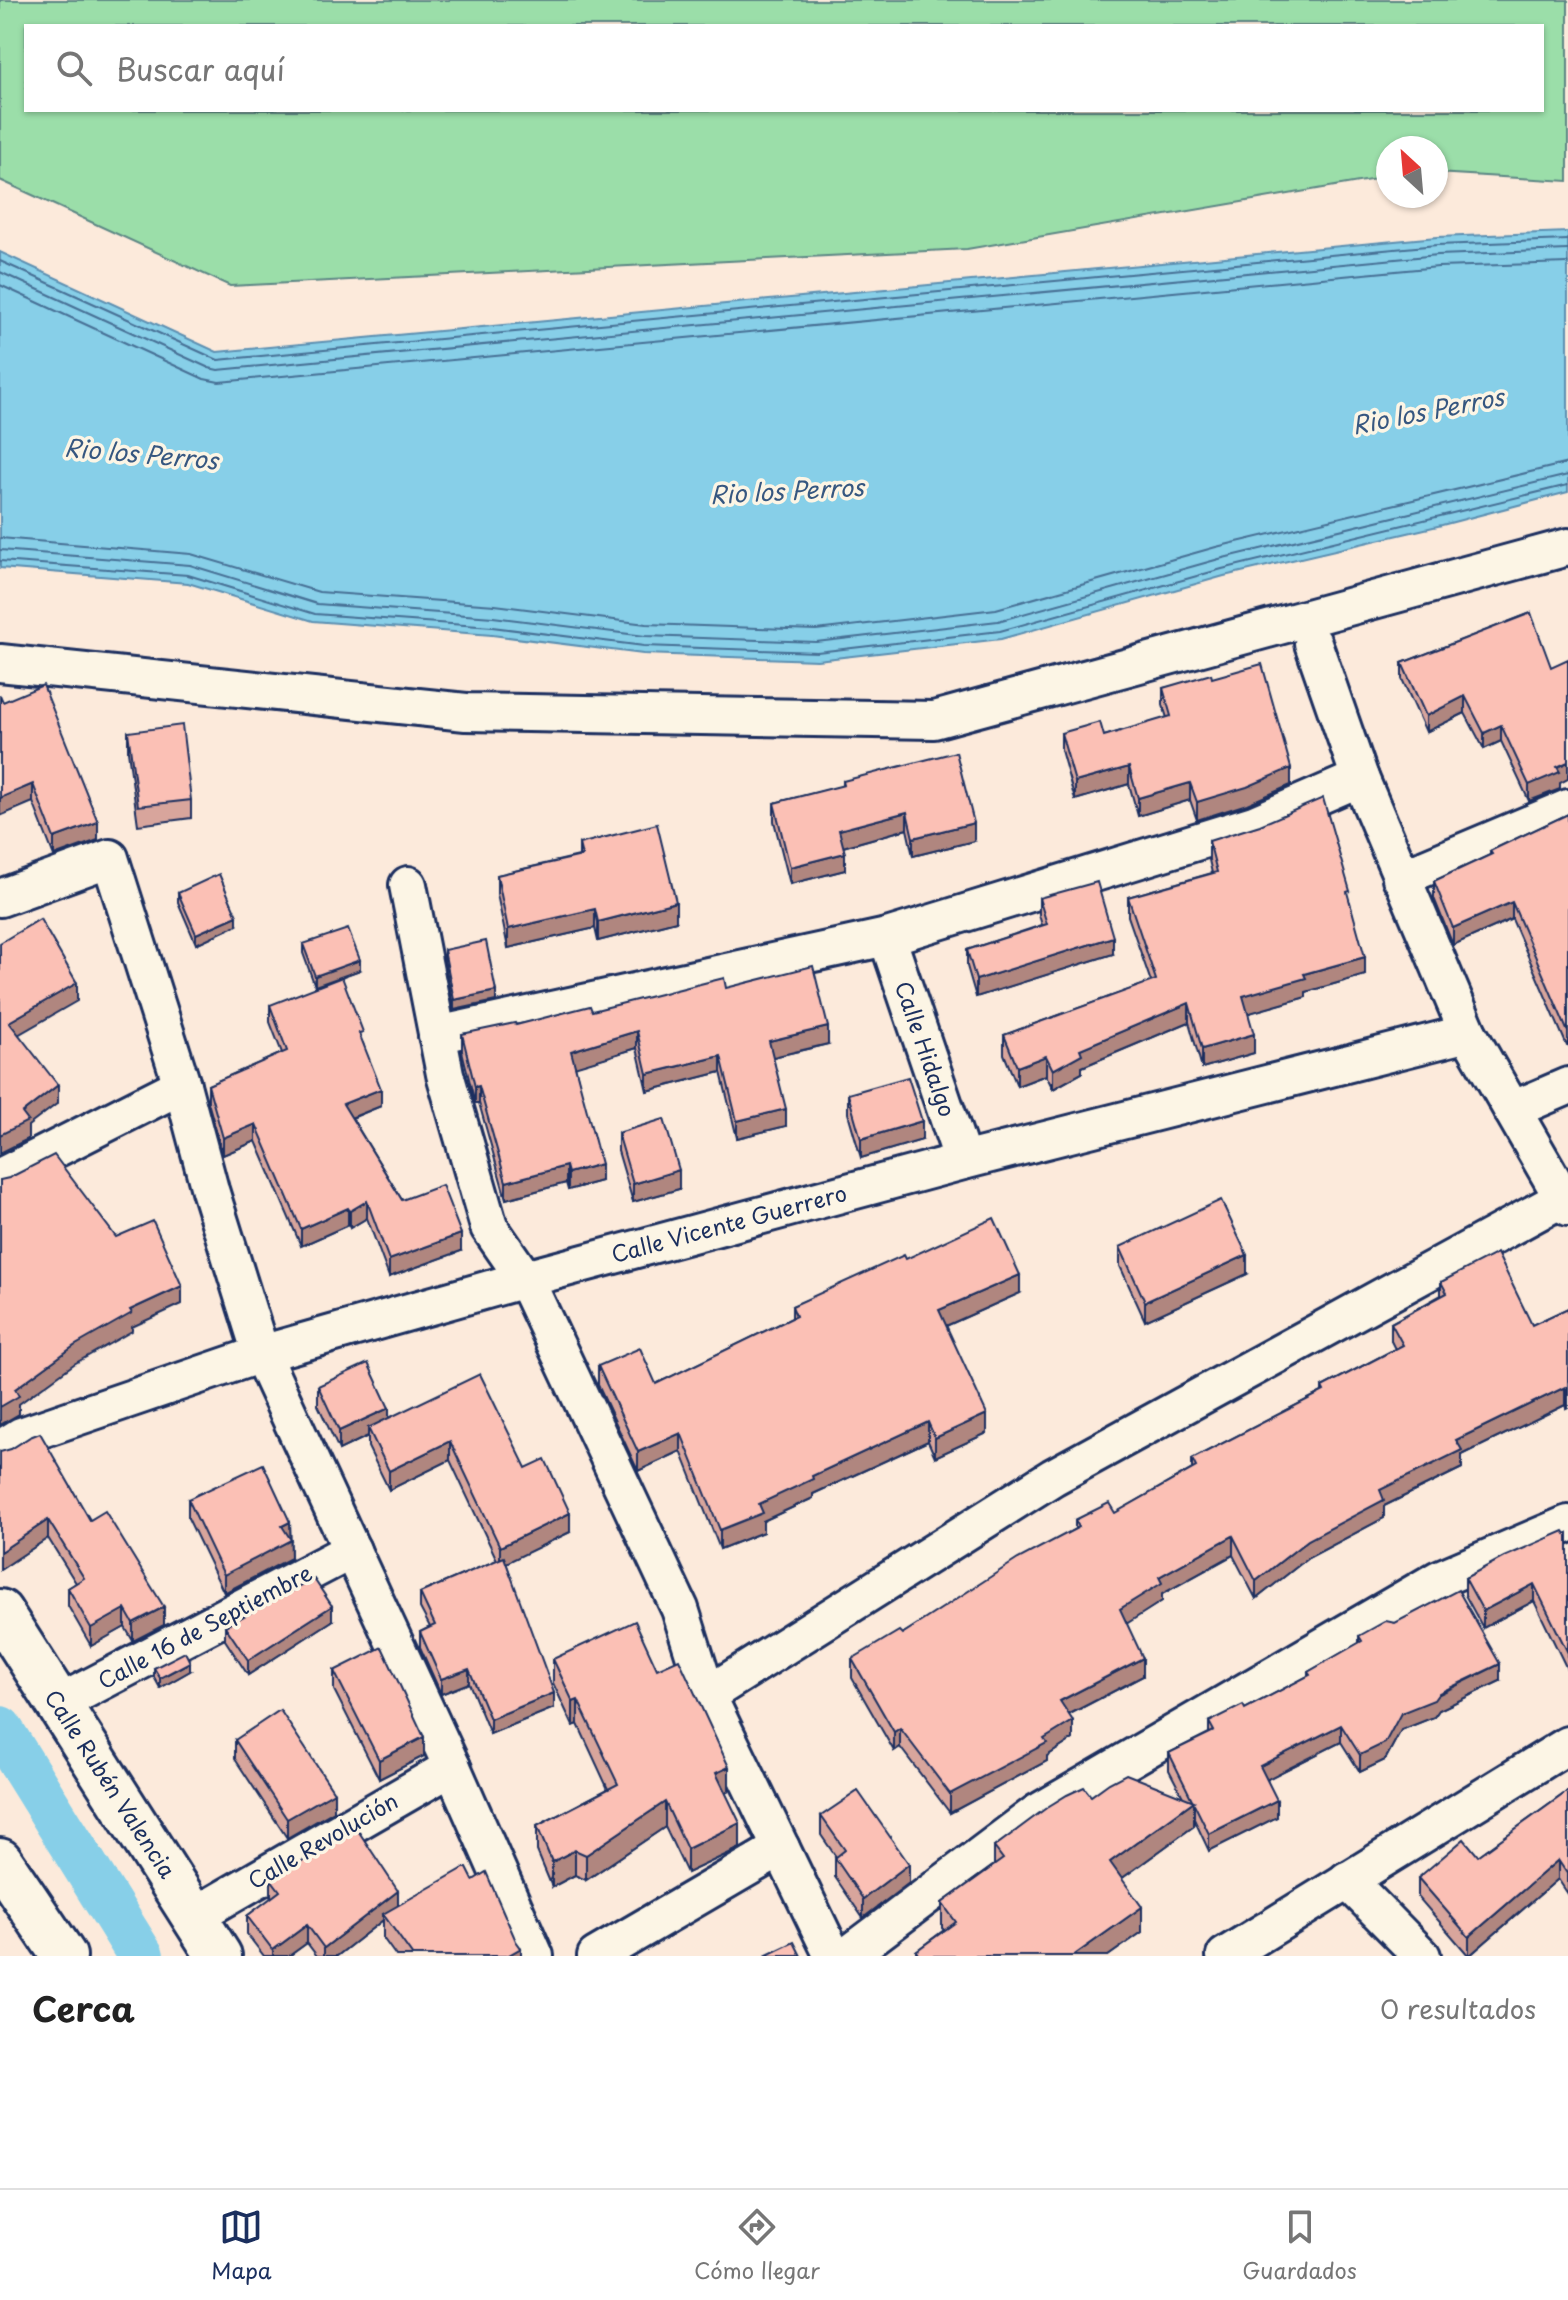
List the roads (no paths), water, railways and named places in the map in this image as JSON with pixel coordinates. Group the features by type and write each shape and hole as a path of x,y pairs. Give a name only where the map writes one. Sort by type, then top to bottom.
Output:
{"street":[{"path":"0,663 466,712 934,720 1568,547"},
{"path":"707,1695 1053,1477 1565,1202 1468,1033 1360,778 1313,643"},
{"path":"437,1035 887,937 1254,824 1360,778"},
{"path":"1401,878 1568,808"},
{"path":"0,898 110,858 182,1085 210,1190 261,1354 452,1767 535,1956"},
{"path":"408,885 445,1074 489,1227 525,1279 680,1609 707,1695 833,1956"},
{"name":"Calle Hidalgo","path":"887,937 963,1161"},
{"name":"Calle Vicente Guerrero","path":"0,1449 21,1436 261,1354 525,1279 963,1161 1468,1033"},
{"path":"0,1177 182,1085"},
{"path":"1512,1110 1568,1086"},
{"path":"847,1956 1037,1813 1439,1579 1568,1524"},
{"name":"Calle 16 de Septiembre","path":"58,1704 352,1550"},
{"name":"Calle Rubén Valencia","path":"0,1612 219,1956"},
{"path":"1234,1954 1347,1880 1568,1745"},
{"name":"Calle Revolución","path":"194,1916 452,1767"},
{"path":"596,1956 781,1848"},
{"path":"0,1861 64,1956"},
{"path":"1347,1880 1422,1956"}],"water":[{"name":"Rio los Perros","path":"1568,232 1568,492 1224,576 1001,639 817,660 643,654 492,635 313,621 188,583 0,568 0,252 217,352 1437,237"}],"waterway":[{"path":"0,1729 141,1956"}]}
